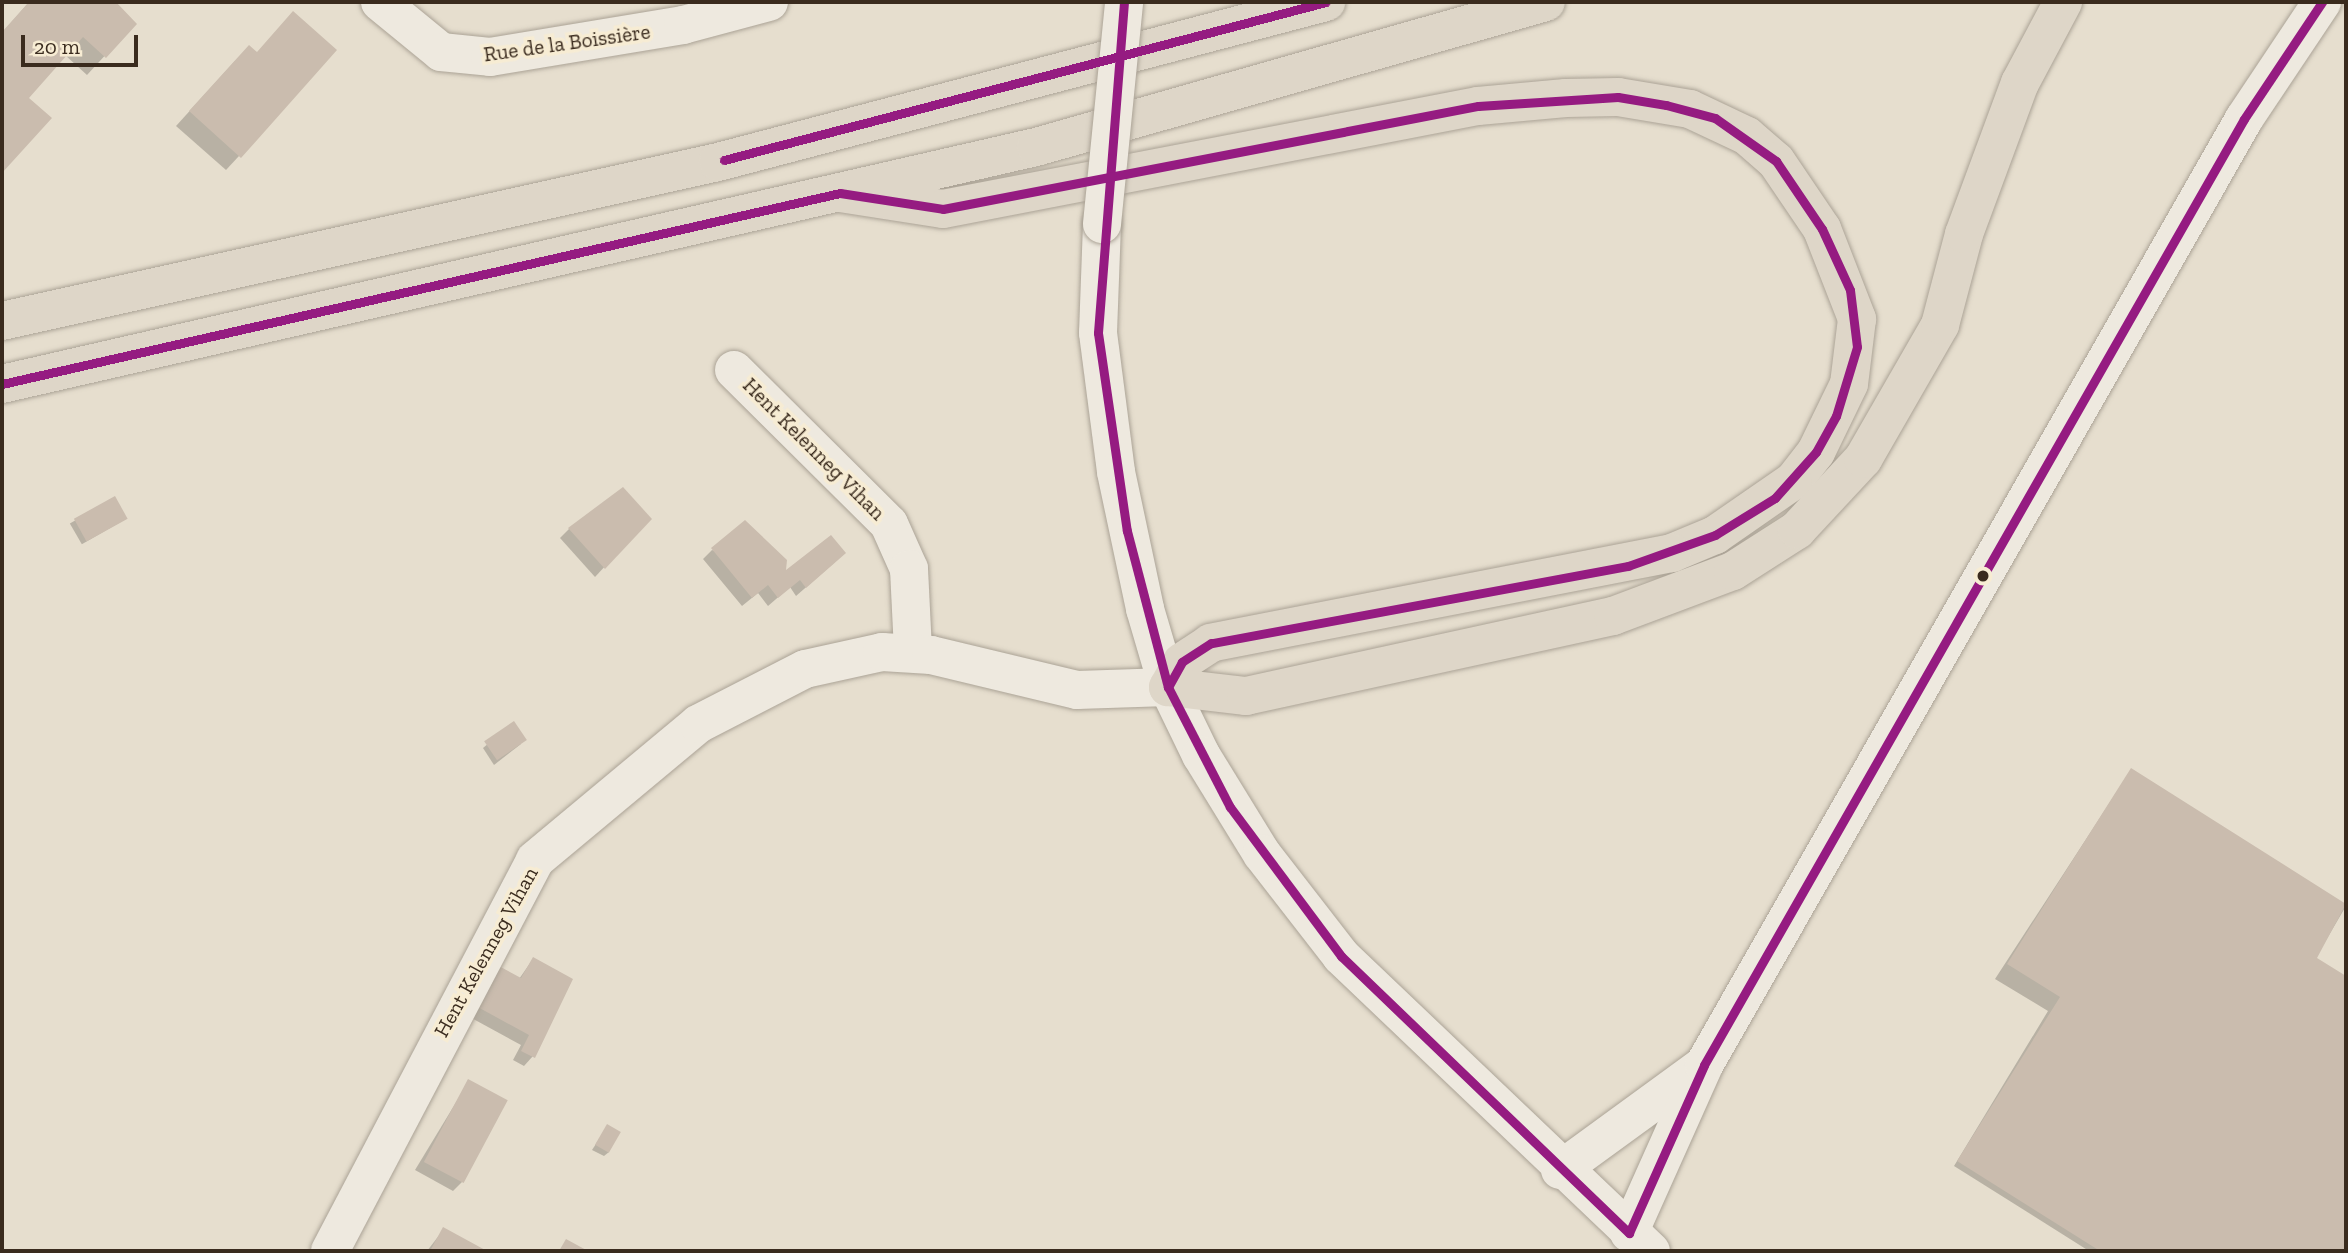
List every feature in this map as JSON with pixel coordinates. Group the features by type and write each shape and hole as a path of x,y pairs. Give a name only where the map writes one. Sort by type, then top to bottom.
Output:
{"highway":[{"path":"2,321 718,162 1326,2"},
{"path":"2,384 1049,144 1546,2"},
{"path":"840,193 943,209 1478,106 1618,97 1716,118 1776,162 1800,193 1850,290 1857,347 1849,384 1823,440 1775,498 1715,535 1628,566 1211,643 1182,662 1168,687 1246,696 1613,616 1733,571 1797,530 1863,459 1940,325 1964,234 2020,83 2063,2"}],"street":[{"name":"Rue de la Boissière","path":"380,2 441,52 490,57 683,25 769,2"},
{"path":"1124,2 1102,225 1098,333 1106,409 1127,531 1168,687 1230,807 1341,956 1560,1170 1640,1242 1704,1065 2244,119 2322,2"},
{"name":"Hent Kelenneg Vihan","path":"734,370 889,524 909,569 913,652"},
{"name":"Hent Kelenneg Vihan","path":"330,1251 536,860 653,756 733,701 818,665 913,652 1077,690 1168,687"},
{"path":"1560,1170 1704,1065"}],"building":[{"path":"29,2 116,2 137,24 106,58 83,37 29,98 52,118 2,173 2,32"},
{"path":"293,11 337,50 241,158 189,111 249,45 257,52"},
{"path":"623,487 652,519 605,569 568,528"},
{"path":"115,496 128,519 86,542 74,519"},
{"path":"745,520 787,560 786,570 831,535 846,553 806,588 800,580 778,598 768,585 752,598 711,548"},
{"path":"514,721 527,740 497,760 484,741"},
{"path":"2131,768 2346,904 2317,958 2346,976 2346,1251 2100,1251 1957,1161 2060,997 2007,964"},
{"path":"533,957 573,979 535,1058 521,1051 529,1035 474,1005 497,965 521,978"},
{"path":"468,1079 508,1100 464,1183 424,1162"},
{"path":"607,1124 621,1132 609,1153 595,1145"},
{"path":"443,1227 487,1251 430,1251"},
{"path":"566,1239 588,1251 559,1251"}],"transit line":[{"path":"1124,2 1098,333 1127,531 1168,687 1230,807 1341,956 1629,1233 1704,1065 2244,119 2322,2"},
{"path":"724,160 1326,2"},
{"path":"2,384 840,193 943,209 1478,106 1618,97 1666,105 1715,118 1776,161 1822,229 1850,290 1857,347 1836,416 1816,452 1775,498 1715,535 1628,566 1211,643 1182,662 1168,687"}]}
